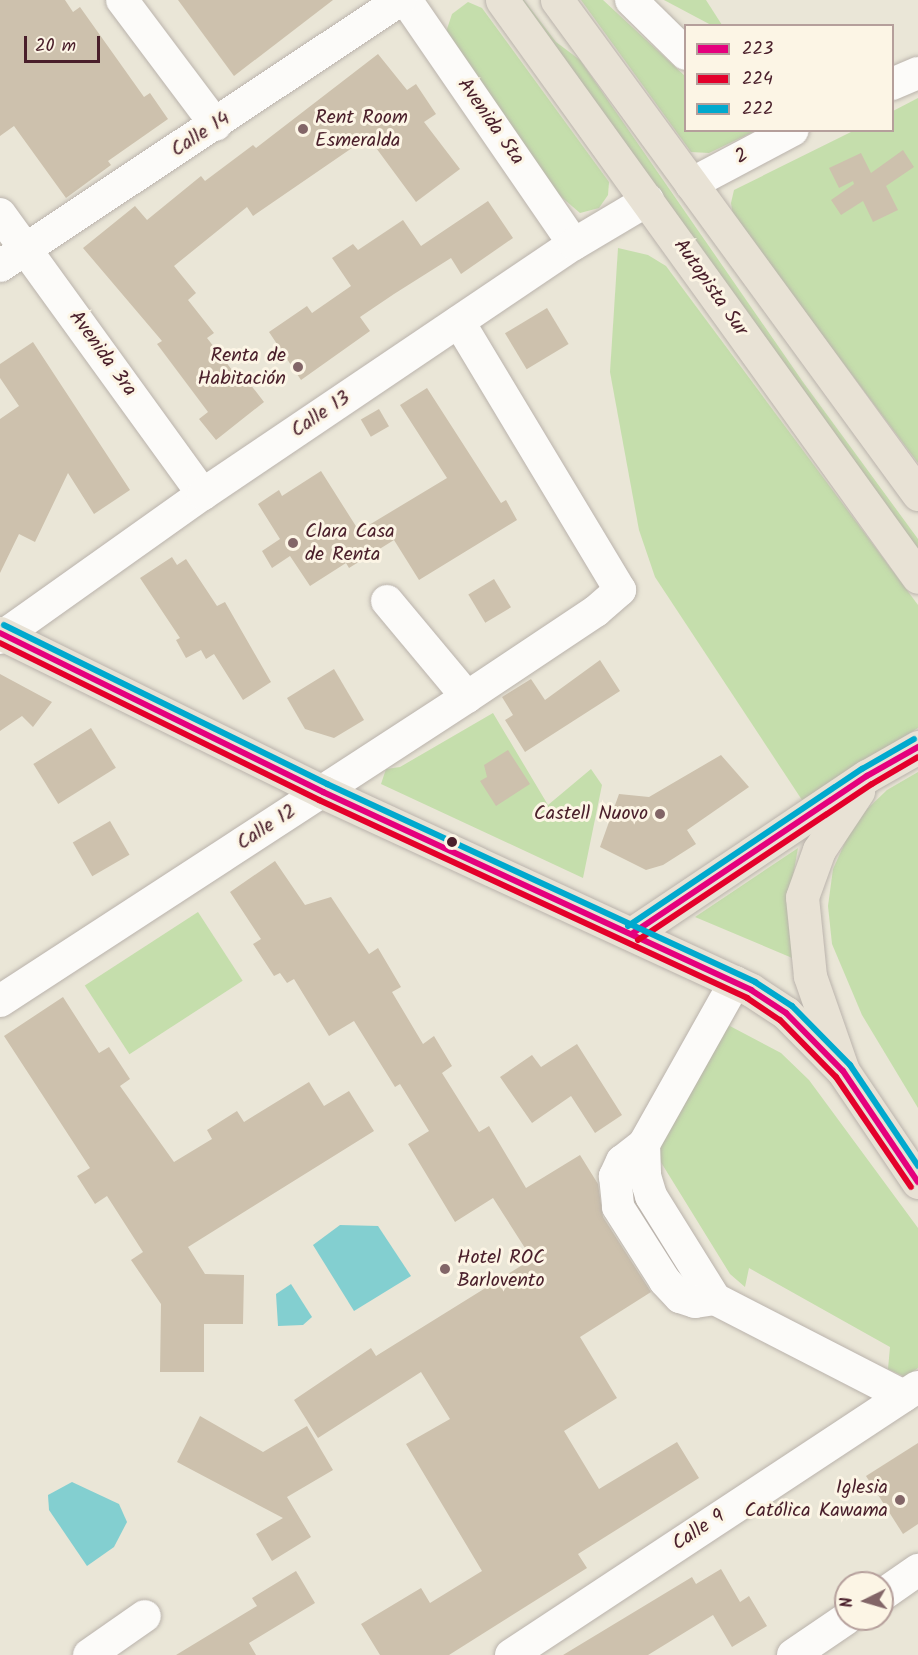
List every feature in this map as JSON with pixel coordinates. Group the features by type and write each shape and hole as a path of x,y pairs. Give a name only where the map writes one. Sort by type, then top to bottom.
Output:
{"main road":[{"name":"Autopista Sur","path":"502,0 918,577"},
{"path":"556,0 918,494"},
{"path":"1,636 323,792 735,982 786,1013 843,1071 918,1182"},
{"path":"633,933 867,776 918,747"},
{"path":"843,1071 810,976 802,897 819,850 867,776"}],"street":[{"path":"122,0 216,125"},
{"name":"Calle 14","path":"0,266 216,125 401,0"},
{"name":"Avenida 5ta","path":"406,0 574,244"},
{"path":"631,0 684,52"},
{"path":"894,83 918,73"},
{"name":"2","path":"691,184 789,132"},
{"name":"Calle 13","path":"1,636 202,494 574,244 648,200"},
{"name":"Avenida 3ra","path":"0,214 202,494"},
{"name":"Calle 12","path":"0,1001 467,697 596,611 620,590 459,322"},
{"path":"387,600 467,697"},
{"path":"735,982 644,1144 643,1160 651,1196 716,1299 911,1392"},
{"name":"Calle 9","path":"511,1655 911,1392"},
{"path":"894,1587 918,1570"},
{"path":"90,1655 145,1616"},
{"path":"793,1655 834,1627"}],"green space":[{"path":"520,0 524,0 556,42 580,60 803,382 918,539 918,550"},
{"path":"581,0 603,0 684,75 684,132 753,132 709,153 691,152"},
{"path":"664,0 706,0 721,24 709,24"},
{"path":"468,2 482,8 609,182 608,195 599,208 580,213 552,189 444,38 452,14"},
{"path":"918,98 918,463 733,216 731,203 734,190 851,132 894,132 894,110"},
{"path":"618,248 648,255 666,266 918,605 918,728 802,800 655,577 639,530 610,372"},
{"path":"493,713 548,805 591,769 602,785 583,878 381,784 386,769 400,767"},
{"path":"918,772 918,1108 862,1015 832,944 828,906 833,869 847,838 864,812 887,790"},
{"path":"798,848 788,904 797,960 695,917"},
{"path":"198,912 243,981 129,1054 85,986"},
{"path":"728,1025 781,1053 809,1080 918,1228 918,1368 905,1377 888,1369 890,1347 749,1268 745,1287 730,1274 654,1151"}],"water":[{"path":"340,1225 378,1226 411,1276 354,1311 313,1245"},
{"path":"291,1284 312,1317 303,1325 278,1326 276,1294"},
{"path":"72,1482 119,1504 127,1522 114,1547 87,1566 49,1510 48,1495"}],"building":[{"path":"0,0 65,0 73,12 80,7 144,97 150,93 168,119 108,161 111,165 66,198 14,126 0,136"},
{"path":"178,0 333,0 234,76"},
{"path":"378,54 407,90 416,84 436,114 424,122 460,169 416,202 368,137 253,216 247,207 174,266 196,293 188,300 214,333 207,338 243,384 247,380 264,402 216,440 199,419 208,412 157,344 162,341 83,248 135,206 147,220 201,176 205,181 253,145 256,148"},
{"path":"903,150 914,167 886,186 898,210 873,222 863,201 841,215 831,200 854,184 853,181 839,188 829,168 861,153 871,173"},
{"path":"488,201 513,238 461,274 451,258 394,294 360,317 370,331 301,380 269,332 307,306 312,313 351,286 332,258 353,244 358,250 403,220 421,246"},
{"path":"547,308 569,344 527,369 505,333"},
{"path":"33,342 130,490 94,514 68,473 35,542 19,534 0,573 0,419 19,406 0,378 0,364"},
{"path":"427,388 501,503 506,500 517,520 419,580 394,540 349,568 346,563 310,586 290,556 272,568 262,551 280,539 258,504 279,490 282,496 321,471 359,531 447,478 400,405"},
{"path":"379,409 389,426 371,437 361,419"},
{"path":"172,557 177,565 186,559 217,606 225,602 271,682 243,700 214,654 206,659 201,650 186,658 176,640 180,638 140,578"},
{"path":"494,579 511,607 485,623 468,594"},
{"path":"600,660 620,691 525,752 505,720 513,715 502,697 531,679 545,700"},
{"path":"334,669 364,720 334,738 305,729 287,698"},
{"path":"0,674 52,702 33,727 22,716 0,731"},
{"path":"91,728 116,768 58,804 33,764"},
{"path":"508,750 530,784 496,806 480,781 487,777 484,765"},
{"name":"Castell Nuovo","path":"721,755 749,787 687,830 696,844 663,865 646,870 600,847 619,794 649,797"},
{"path":"110,821 130,855 92,876 73,842"},
{"path":"275,861 305,905 331,897 369,954 378,948 401,987 392,992 423,1044 434,1036 452,1066 442,1073 479,1132 489,1126 526,1188 580,1155 598,1184 603,1217 651,1292 580,1337 617,1398 564,1431 599,1489 677,1442 699,1478 578,1554 587,1568 449,1655 380,1655 361,1624 421,1588 430,1603 482,1571 406,1444 450,1419 421,1372 318,1438 294,1400 371,1348 376,1356 532,1259 493,1198 455,1222 408,1144 429,1131 400,1084 395,1087 354,1021 329,1036 294,979 287,983 280,973 274,976 253,944 261,939 230,892"},
{"path":"63,997 99,1053 109,1047 130,1079 120,1086 174,1162 212,1139 207,1130 237,1111 244,1122 309,1082 324,1106 349,1091 374,1131 188,1247 205,1274 244,1275 243,1324 204,1324 204,1372 160,1372 161,1304 131,1260 143,1252 107,1196 95,1204 77,1176 90,1168 4,1036"},
{"path":"577,1044 622,1115 595,1133 571,1096 532,1123 500,1077 532,1055 541,1067"},
{"path":"200,1416 263,1452 307,1426 333,1470 287,1497 311,1537 272,1561 256,1534 283,1518 177,1462"},
{"name":"Iglesia Católica Kawama","path":"918,1443 918,1524 903,1534 866,1476"},
{"path":"721,1569 740,1602 749,1596 767,1626 732,1647 713,1615 648,1655 563,1655 692,1577 696,1584"},
{"path":"296,1571 315,1603 249,1643 256,1655 176,1655 257,1606 252,1598"}],"transit line":[{"name":"222","path":"4,625 327,784 755,982 792,1006 850,1065 918,1166"},
{"name":"223","path":"0,633 323,792 751,990 786,1013 843,1071 918,1182"},
{"name":"224","path":"0,643 319,800 747,998 780,1020 836,1077 911,1187"},
{"name":"222","path":"628,926 862,769 914,739"},
{"name":"223","path":"633,933 867,776 918,747"},
{"name":"224","path":"638,940 872,784 918,757"}],"place":[{"name":"Rent Room Esmeralda","path":"303,129"},
{"name":"Renta de Habitación","path":"298,367"},
{"name":"Clara Casa de Renta","path":"293,543"},
{"name":"Castell Nuovo","path":"660,814"},
{"name":"Hotel ROC Barlovento","path":"445,1269"},
{"name":"Iglesia Católica Kawama","path":"900,1500"}]}
